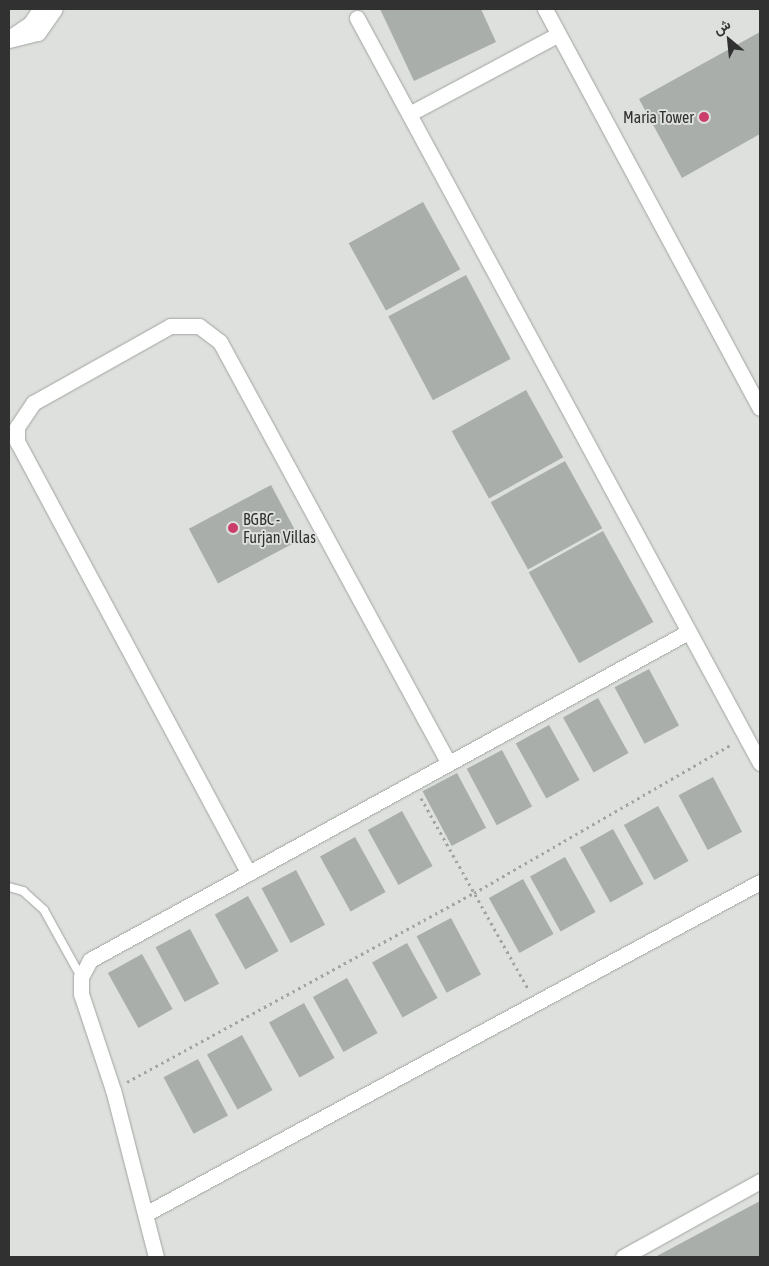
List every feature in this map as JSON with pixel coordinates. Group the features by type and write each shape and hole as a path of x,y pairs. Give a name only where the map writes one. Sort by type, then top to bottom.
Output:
{"street":[{"path":"9,39 30,24 40,9"},
{"path":"9,39 38,32 55,9"},
{"path":"545,9 557,35 760,408"},
{"path":"357,18 760,763"},
{"path":"409,114 557,35"},
{"path":"248,872 17,442 18,427 33,403 170,326 199,326 220,342 448,762"},
{"path":"156,1257 147,1213 113,1090 81,994 81,977 97,954 688,632"},
{"path":"147,1213 760,882"},
{"path":"623,1257 760,1181"}],"lane":[{"path":"9,887 23,891 44,910 81,977"}],"path":[{"path":"113,1090 474,893 746,736"},
{"path":"412,782 536,1004"}],"building":[{"path":"380,9 481,9 496,42 414,81"},
{"name":"Maria Tower","path":"760,32 760,134 682,178 639,99"},
{"path":"423,202 460,269 386,311 349,243"},
{"path":"466,275 511,359 433,400 388,316"},
{"path":"526,390 563,457 489,499 452,431"},
{"path":"565,461 602,528 528,570 491,502"},
{"path":"271,485 300,540 218,583 189,529"},
{"path":"603,531 653,622 579,663 529,572"},
{"path":"649,669 679,726 645,744 615,687"},
{"path":"598,698 629,753 594,772 563,717"},
{"path":"549,725 580,780 546,799 516,743"},
{"path":"502,750 532,807 497,825 467,769"},
{"path":"457,773 486,828 452,846 423,791"},
{"path":"713,777 742,832 708,850 679,795"},
{"path":"658,806 689,861 654,880 624,825"},
{"path":"402,811 433,866 398,885 368,830"},
{"path":"613,829 644,884 610,903 580,847"},
{"path":"355,837 386,892 351,911 320,856"},
{"path":"565,857 596,912 561,931 530,876"},
{"path":"296,870 325,925 291,943 262,888"},
{"path":"523,879 554,934 519,953 489,898"},
{"path":"248,896 279,951 245,970 215,914"},
{"path":"451,918 481,975 447,993 417,936"},
{"path":"190,929 219,984 185,1002 156,947"},
{"path":"407,943 438,998 403,1017 372,962"},
{"path":"142,954 173,1009 138,1028 108,973"},
{"path":"347,978 378,1033 343,1052 313,997"},
{"path":"304,1003 335,1058 300,1077 269,1022"},
{"path":"242,1035 273,1090 238,1109 207,1054"},
{"path":"198,1059 228,1116 194,1134 164,1077"},
{"path":"760,1201 760,1257 655,1257"}],"place":[{"name":"Maria Tower","path":"704,117"},
{"name":"BGBC - Furjan Villas","path":"233,528"}]}
